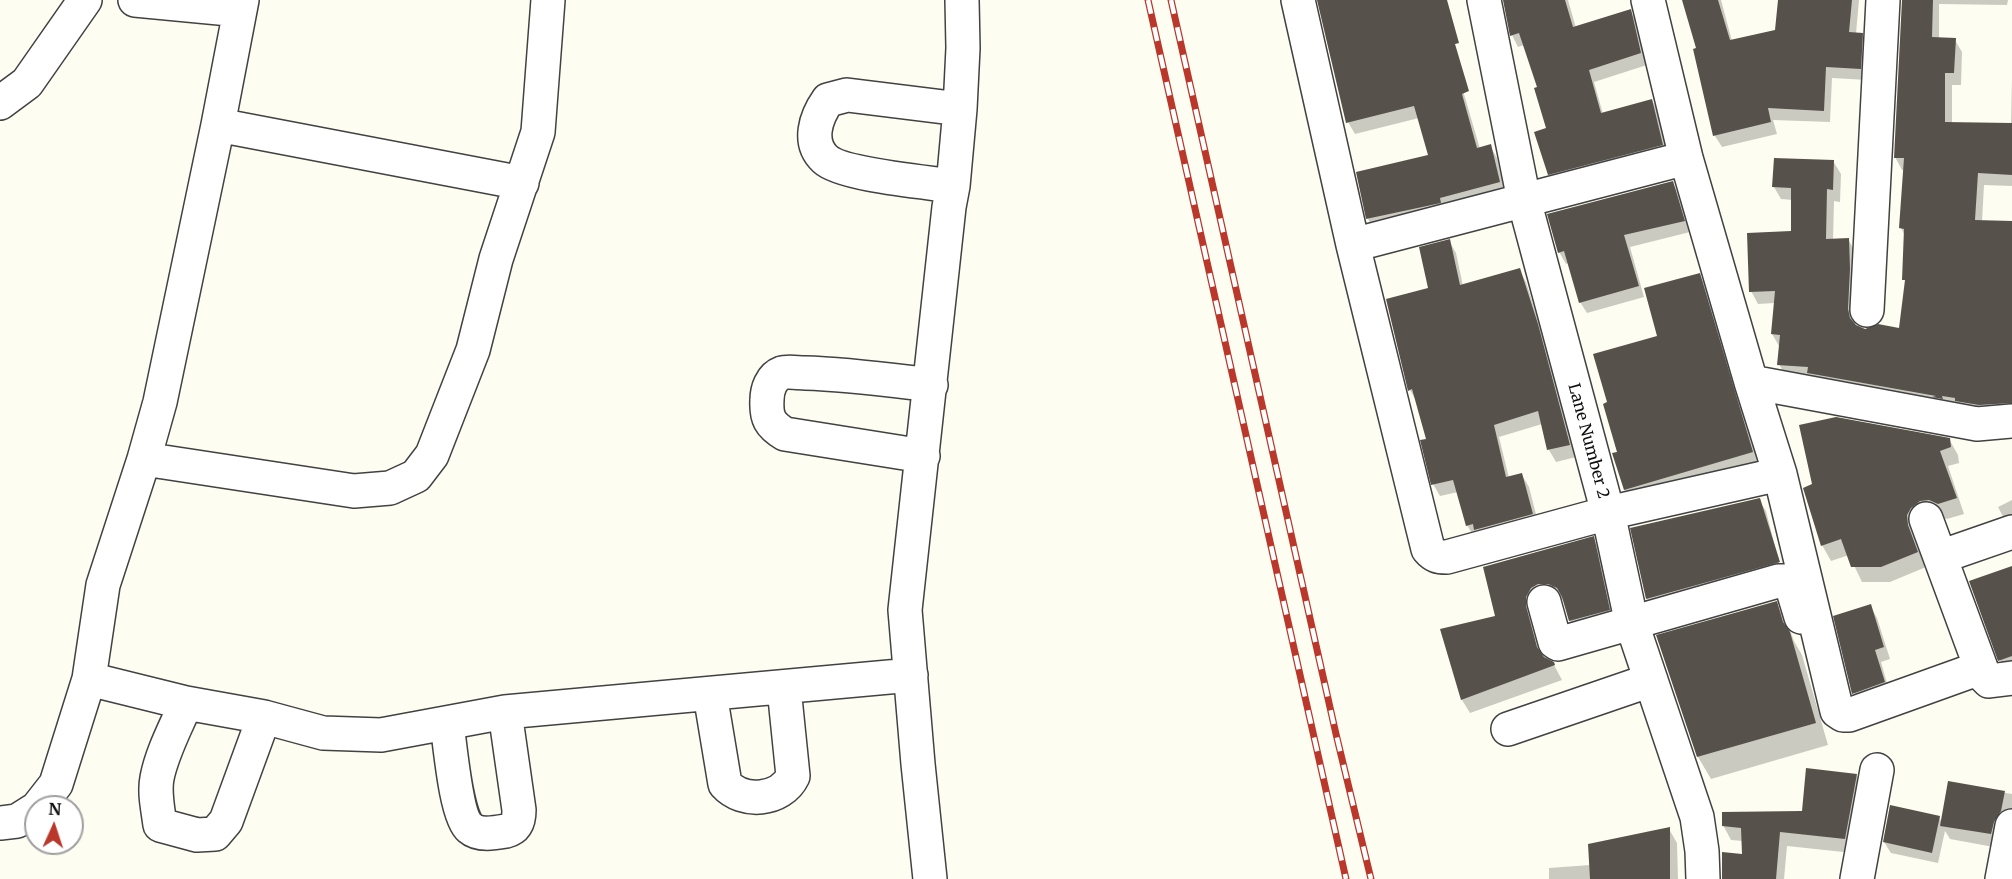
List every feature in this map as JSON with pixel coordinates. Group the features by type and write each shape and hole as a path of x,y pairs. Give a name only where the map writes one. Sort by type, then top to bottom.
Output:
{"street":[{"path":"0,103 27,83 85,0"},
{"path":"47,795 56,784 89,678 104,585 144,459 159,402 241,5 135,0"},
{"path":"144,459 354,491 390,488 416,476 432,455 473,350 496,259 538,132 548,0"},
{"path":"930,879 906,610 953,186 963,48 962,0"},
{"path":"1298,0 1353,245 1428,549 1433,555 1447,557 1608,513 1780,474"},
{"name":"Lane Number 2","path":"1484,0 1524,200 1608,513 1632,624 1697,817 1703,879"},
{"path":"1648,0 1686,158 1780,474 1837,711 1840,714 1849,715 1980,668"},
{"path":"1867,309 1883,0"},
{"path":"953,186 845,168 826,160 816,147 816,132 818,114 828,100 847,95 960,109"},
{"path":"218,125 522,183"},
{"path":"1353,245 1686,158"},
{"path":"923,456 785,434 772,426 767,413 767,399 774,377 783,373 824,373 931,385"},
{"path":"1751,382 1977,424 2012,421"},
{"path":"1926,519 1984,676 1989,681 2012,678"},
{"path":"1940,557 2012,532"},
{"path":"1544,602 1554,642 1558,644 1778,581 1786,581 1793,589 1826,700"},
{"path":"89,678 186,703 264,717 323,733 381,735 505,712 910,675"},
{"path":"1508,729 1651,680"},
{"path":"710,694 725,784 732,792 741,796 758,797 788,786 793,776 784,688"},
{"path":"186,703 157,778 156,794 160,825 197,835 215,834 225,821 264,717"},
{"path":"447,724 460,808 467,825 479,832 510,830 519,819 519,810 505,712"},
{"path":"1857,879 1877,770"},
{"path":"0,824 24,816"},
{"path":"2002,879 2012,826"}],"building":[{"path":"1317,0 1447,0 1459,43 1455,44 1469,91 1462,94 1477,148 1491,144 1500,182 1440,198 1441,203 1366,219 1356,172 1428,155 1414,106 1346,123"},
{"path":"1503,0 1565,0 1573,27 1631,9 1641,53 1589,70 1601,113 1652,99 1663,145 1548,175 1534,132 1546,128 1534,88 1537,87 1519,33 1510,36"},
{"path":"1682,0 1718,0 1730,40 1775,30 1778,0 1852,0 1849,32 1863,33 1861,69 1826,67 1824,111 1768,108 1771,122 1713,136 1693,49 1696,48"},
{"path":"1902,0 1933,0 1932,37 1956,38 1954,73 1945,73 1945,122 2012,123 2012,175 1978,173 1975,220 2012,221 2012,403 1979,405 1955,401 1955,398 1942,396 1943,399 1807,373 1808,367 1777,365 1780,335 1771,334 1775,291 1749,292 1747,233 1791,231 1791,188 1772,187 1774,158 1834,160 1833,190 1827,189 1826,239 1849,238 1848,309 1850,318 1856,325 1865,329 1878,324 1899,328 1905,280 1902,280 1904,229 1899,228 1904,158 1894,158"},
{"path":"1673,181 1685,221 1624,235 1639,286 1579,303 1564,251 1558,253 1547,214"},
{"path":"1450,239 1460,285 1520,268 1538,324 1570,445 1547,450 1538,411 1494,425 1506,477 1522,473 1533,514 1474,530 1473,524 1466,526 1453,480 1431,485 1420,440 1426,439 1412,389 1408,391 1386,299 1428,288 1419,247"},
{"path":"1700,273 1753,452 1624,490 1612,453 1617,452 1603,404 1607,402 1593,354 1657,336 1644,288"},
{"path":"1836,417 1950,438 1951,447 1940,451 1957,498 1938,504 1929,500 1920,501 1911,508 1907,515 1908,525 1918,552 1881,567 1851,567 1841,539 1821,546 1803,488 1812,484 1799,425"},
{"path":"1760,498 1780,562 1646,599 1630,528"},
{"path":"1594,536 1610,610 1569,621 1557,588 1548,584 1538,584 1531,588 1526,597 1526,606 1537,647 1544,657 1554,662 1555,665 1461,700 1440,629 1495,616 1483,567"},
{"path":"2012,566 2012,656 1998,661 1969,581"},
{"path":"1777,601 1783,622 1790,632 1816,723 1697,757 1656,635"},
{"path":"1871,604 1884,647 1875,650 1885,682 1852,694 1833,616"},
{"path":"1806,768 1857,774 1845,839 1780,832 1776,879 1722,879 1722,852 1742,854 1741,828 1722,826 1722,812 1802,811"},
{"path":"1948,781 2005,791 2001,811 1994,822 1991,834 1940,826"},
{"path":"1890,805 1940,816 1932,853 1883,842"},
{"path":"1670,827 1670,879 1590,879 1588,844"}],"railway":[{"path":"1148,0 1346,879"},
{"path":"1171,0 1336,734 1371,879"}]}
